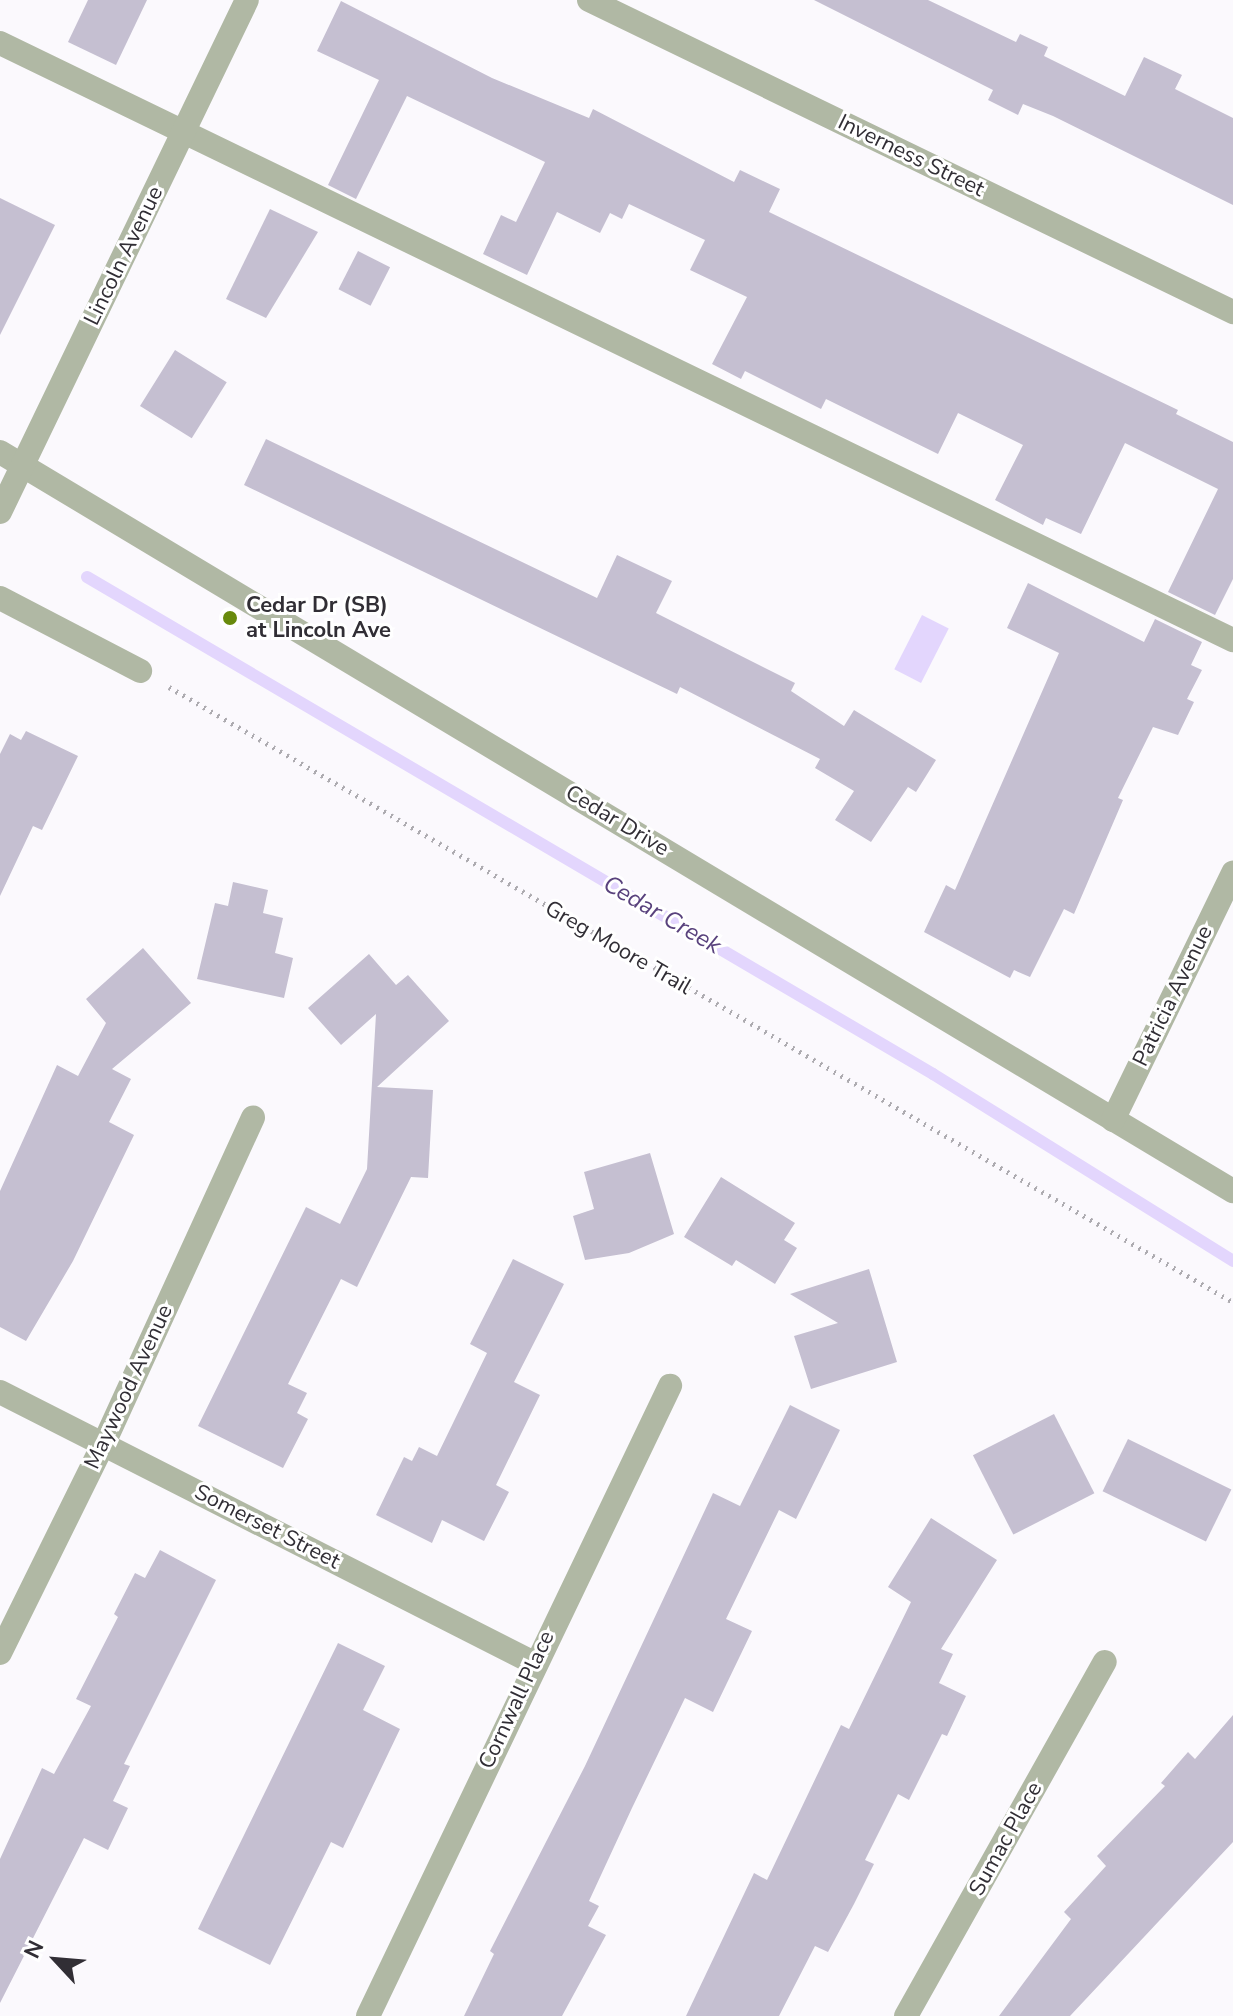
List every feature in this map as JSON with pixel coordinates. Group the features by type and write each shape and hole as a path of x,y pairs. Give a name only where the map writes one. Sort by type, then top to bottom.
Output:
{"street":[{"name":"Lincoln Avenue","path":"0,512 247,0"},
{"name":"Inverness Street","path":"589,0 1233,312"},
{"path":"0,43 1233,640"},
{"name":"Cedar Drive","path":"0,452 1233,1191"},
{"path":"0,598 140,671"},
{"name":"Patricia Avenue","path":"1113,1120 1233,873"},
{"name":"Maywood Avenue","path":"0,1653 104,1443 253,1118"},
{"name":"Cornwall Place","path":"368,2016 534,1663 670,1386"},
{"name":"Somerset Street","path":"0,1392 534,1663"},
{"name":"Sumac Place","path":"906,2016 1105,1662"}],"path":[{"name":"Greg Moore Trail","path":"140,671 1233,1302"}],"shaded area":[{"path":"922,615 949,629 921,683 894,669"}],"building":[{"path":"88,0 147,0 116,65 68,42"},
{"path":"814,0 928,0 1016,42 1020,34 1048,47 1044,56 1125,96 1144,57 1182,75 1175,89 1233,118 1233,205 1053,116 1023,104 1018,115 988,100 993,90"},
{"path":"341,1 492,78 589,118 593,109 734,182 740,170 780,189 769,212 1178,410 1176,414 1233,442 1233,579 1215,615 1168,592 1218,489 1125,443 1081,534 1046,518 1043,525 995,500 1023,445 958,413 938,454 826,399 821,409 745,371 741,379 712,364 747,297 690,270 705,240 629,204 622,219 610,213 600,233 557,212 527,275 483,254 501,215 516,222 545,162 407,96 356,199 328,185 379,80 317,51"},
{"path":"0,198 55,225 0,335"},
{"path":"270,209 318,232 266,318 226,299"},
{"path":"358,251 390,267 371,306 338,289"},
{"path":"175,350 227,382 192,438 140,406"},
{"path":"266,439 597,598 617,555 672,581 656,613 795,683 791,691 844,726 854,710 936,760 916,792 908,787 871,842 835,820 854,791 815,768 820,759 680,687 677,694 244,485"},
{"path":"1028,583 1144,642 1155,619 1202,642 1191,665 1202,670 1187,699 1194,702 1178,735 1153,727 1118,798 1123,800 1074,914 1064,909 1030,977 1014,970 1010,978 924,932 946,885 955,890 1059,653 1007,628"},
{"path":"26,731 78,756 42,830 33,826 0,896 0,754 10,734 21,740"},
{"path":"233,882 268,890 263,913 283,918 275,953 293,958 284,998 197,979 215,903 228,906"},
{"path":"143,948 191,1003 112,1069 131,1079 109,1122 134,1135 73,1261 26,1341 0,1327 0,1191 57,1065 78,1076 106,1023 86,999"},
{"path":"369,954 396,985 408,975 449,1021 377,1087 433,1090 428,1178 411,1177 357,1287 341,1279 288,1384 307,1393 297,1413 308,1419 283,1468 198,1426 306,1207 340,1224 367,1169 376,1014 341,1045 308,1008"},
{"path":"650,1153 674,1234 629,1253 585,1260 573,1216 594,1209 584,1172"},
{"path":"721,1177 795,1223 784,1240 797,1248 775,1284 736,1260 732,1266 684,1237"},
{"path":"513,1259 564,1284 514,1382 540,1395 496,1485 509,1492 484,1541 442,1520 432,1543 376,1515 404,1457 412,1461 419,1447 437,1456 487,1353 470,1344"},
{"path":"869,1269 897,1362 811,1389 794,1336 838,1323 790,1294"},
{"path":"790,1405 840,1430 796,1519 779,1510 726,1619 752,1631 713,1712 685,1698 632,1808 589,1901 599,1906 588,1926 606,1935 562,2016 464,2016 494,1954 490,1951 585,1766 713,1493 740,1506"},
{"path":"1054,1414 1094,1493 1013,1535 973,1455"},
{"path":"1128,1439 1231,1489 1206,1542 1103,1491"},
{"path":"931,1518 997,1560 941,1649 953,1654 939,1683 966,1696 947,1736 942,1734 909,1800 898,1794 865,1860 874,1864 854,1904 828,1952 815,1946 779,2016 686,2016 754,1873 767,1880 841,1725 849,1729 911,1602 888,1587"},
{"path":"160,1550 216,1580 124,1764 130,1766 113,1801 128,1808 108,1850 84,1838 0,2003 0,1859 42,1768 54,1774 91,1706 76,1699 118,1617 114,1614 135,1573 145,1578"},
{"path":"338,1643 385,1666 363,1710 400,1729 343,1848 331,1842 270,1965 198,1929"},
{"path":"1233,1715 1233,1842 1070,2016 999,2016 1071,1919 1064,1912 1106,1866 1097,1856 1165,1786 1161,1783 1188,1752 1195,1759"}],"waterway":[{"name":"Cedar Creek","path":"87,577 933,1074 1233,1261"}],"place":[{"name":"Cedar Dr (SB) at Lincoln Ave","path":"230,618"}]}
